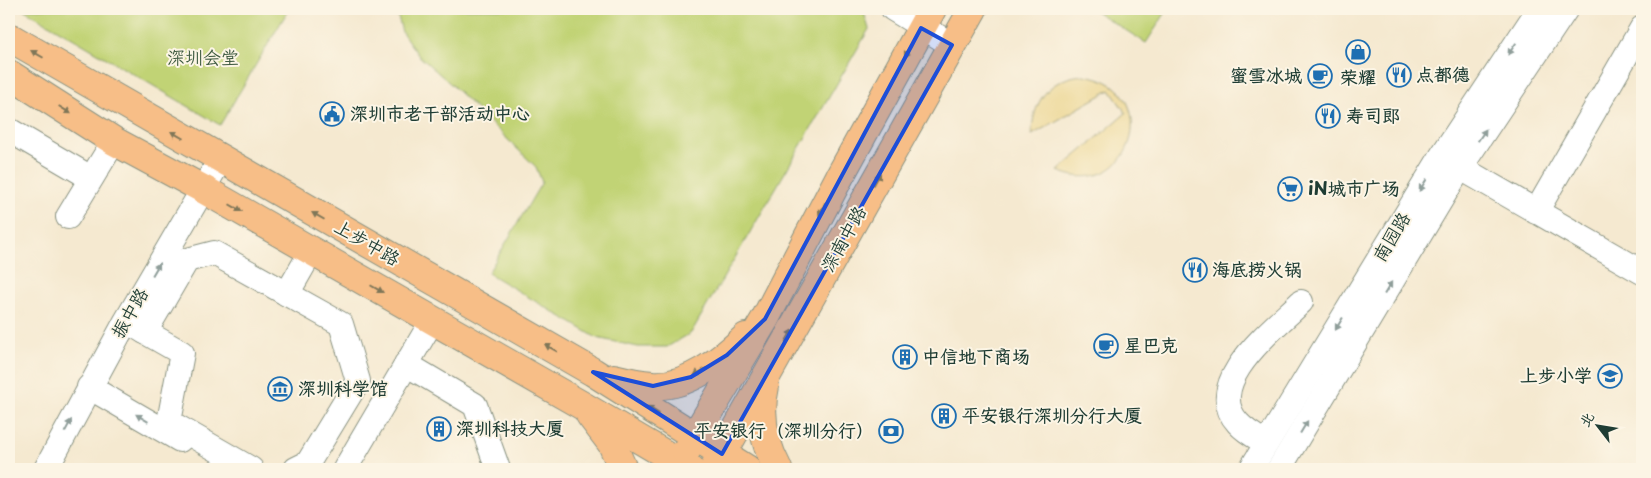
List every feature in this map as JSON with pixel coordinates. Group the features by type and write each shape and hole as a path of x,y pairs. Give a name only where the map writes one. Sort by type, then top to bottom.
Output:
{"main road":[{"name":"深南中路","path":"718,462 973,9"},
{"name":"深南中路","path":"682,467 694,436 765,319 840,176 927,18"},
{"name":"上步中路","path":"9,37 220,160 593,372 694,436 718,462 747,469"},
{"name":"上步中路","path":"9,74 114,141 203,189 583,406 682,467"},
{"path":"593,372 653,386 674,383 691,377 727,355 765,319"},
{"path":"773,365 765,386 761,407 764,432 778,469"},
{"path":"583,406 612,444 623,469"}],"street":[{"path":"892,9 927,18 952,45"},
{"name":"南园路","path":"1279,469 1539,9"},
{"name":"南园路","path":"1251,469 1266,443 1451,163 1566,9"},
{"path":"1536,212 1642,28"},
{"path":"9,130 91,178"},
{"path":"68,217 114,141"},
{"name":"振中路","path":"46,469 89,386 136,326 203,189 220,160"},
{"path":"1451,163 1642,272"},
{"path":"287,294 311,252"},
{"path":"251,469 170,422 182,353 136,326 187,260 214,253 342,324 358,381 308,463 296,469"},
{"path":"1266,443 1236,422 1230,412 1228,400 1229,387 1242,361 1301,302"},
{"path":"345,469 432,321"},
{"path":"406,364 475,404 498,469"},
{"path":"89,386 229,469"}],"highlighted area":[{"path":"921,28 952,45 722,454 593,372 653,386 691,377 727,355 765,319"}],"green space":[{"name":"深圳会堂","path":"23,9 289,9 220,125"},
{"path":"396,9 863,9 869,29 691,333 667,347 638,347 597,338 488,273 542,182 536,167 453,86 418,55 402,32"},
{"path":"1092,9 1168,9 1146,43"}],"sand":[{"path":"1083,75 1109,83 1125,98 1132,118 1130,139 1122,158 1106,171 1085,177 1058,171 1126,113 1110,90 1032,135 1035,112 1045,94 1061,81"}],"place":[{"name":"荣耀","path":"1358,52"},
{"name":"点都德","path":"1399,75"},
{"name":"蜜雪冰城","path":"1320,76"},
{"name":"深圳市老干部活动中心","path":"332,114"},
{"name":"寿司郎","path":"1328,116"},
{"name":"iN城市广场","path":"1290,189"},
{"name":"海底捞火锅","path":"1195,270"},
{"name":"星巴克","path":"1106,346"},
{"name":"中信地下商场","path":"905,357"},
{"name":"上步小学","path":"1610,376"},
{"name":"深圳科学馆","path":"280,389"},
{"name":"平安银行深圳分行大厦","path":"944,416"},
{"name":"深圳科技大厦","path":"439,429"},
{"name":"平安银行（深圳分行）","path":"891,431"}]}
